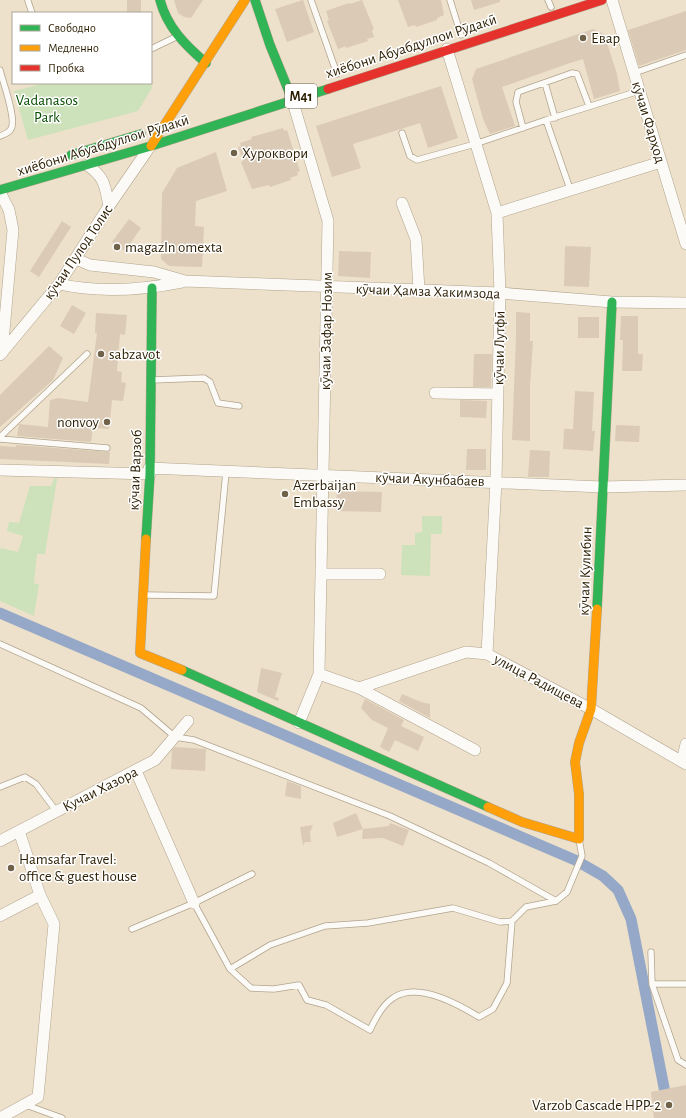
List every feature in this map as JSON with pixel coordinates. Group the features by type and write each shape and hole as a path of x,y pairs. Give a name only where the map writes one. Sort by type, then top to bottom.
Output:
{"main road":[{"path":"160,0 162,12 169,25 178,36 206,63"},
{"path":"150,146 206,63 245,0"},
{"name":"кӯчаи Зафар Нозим","path":"255,0 270,45 289,92"},
{"path":"549,8 571,0"},
{"name":"хиёбони Абуабдуллои Рӯдакӣ","path":"0,191 150,146 289,92 549,8 602,0"},
{"path":"59,158 174,125"},
{"name":"кӯчаи Варзоб","path":"152,288 149,471 140,653 210,681 299,722"},
{"name":"кӯчаи Кулибин","path":"579,839 579,794 575,762 578,743 591,709 597,630 602,487 612,302"},
{"path":"299,722 522,822 579,839"}],"street":[{"name":"кӯчаи Фарҳод","path":"612,0 686,244"},
{"name":"кӯчаи Лутфӣ","path":"453,39 475,144 497,213 500,293 498,394 496,481 487,654"},
{"name":"кӯчаи Зафар Нозим","path":"289,92 328,221 319,674"},
{"name":"кӯчаи Пулод Толис","path":"1,354 59,284 150,146"},
{"path":"497,213 570,189 661,162"},
{"path":"87,165 97,172 102,178 109,206"},
{"path":"0,191 9,210 13,230 1,354"},
{"path":"402,203 416,239 420,290"},
{"name":"кӯчаи Ҳамза Хакимзода","path":"76,260 90,265 154,272 185,281 500,293 612,302 686,303"},
{"path":"59,284 81,289 152,288 185,281"},
{"path":"435,393 498,394"},
{"name":"кӯчаи Акунбабаев","path":"0,470 226,472 496,481 602,487 686,485"},
{"path":"321,574 380,574"},
{"name":"улица Радищева","path":"359,688 466,652 487,654 591,709 684,763"},
{"path":"299,722 319,674 359,688 475,750"},
{"name":"Кучаи Хазора","path":"0,841 136,772 155,760 188,721"},
{"path":"684,763 686,744"},
{"path":"136,772 194,903"},
{"path":"0,1118 38,1097 54,924 40,895 19,831"},
{"path":"0,916 40,895"}],"lane":[{"path":"314,0 337,74"},
{"path":"450,0 453,39"},
{"path":"28,1 32,12"},
{"path":"152,49 178,36"},
{"path":"634,73 686,55"},
{"path":"0,70 14,121 11,130 0,136"},
{"path":"523,128 516,102 518,92 572,73 576,74 589,106"},
{"path":"545,83 555,118"},
{"path":"402,133 410,156 417,160 475,144 639,91"},
{"path":"546,120 570,189"},
{"path":"0,438 87,354"},
{"path":"151,380 204,378 210,382 212,392 218,404 239,406"},
{"path":"0,438 107,448"},
{"path":"143,595 214,596 226,472"},
{"path":"0,644 141,708 175,737 194,740 390,816 489,863 556,901"},
{"path":"0,787 25,777 36,784 57,812"},
{"path":"230,969 270,945 325,926 368,923 453,908 500,922 512,921 526,907 556,901 567,892 582,856 579,839"},
{"path":"132,929 194,903 252,874"},
{"path":"194,903 230,969 251,988 274,989 299,985 307,1000 326,1005 370,1030 376,1016 393,997 409,993 434,994 479,1016 493,1009 507,983 512,921"},
{"path":"651,952 652,984 678,1060 686,1065"},
{"path":"652,984 686,984"},
{"path":"24,1104 62,1118"}],"green space":[{"name":"Vadanasos Park","path":"42,84 151,84 152,88 138,111 28,140 14,91"},
{"path":"55,477 57,479 45,554 37,554 34,584 39,584 34,616 0,601 0,551 1,548 18,552 23,536 7,531 9,522 19,523 30,486 51,486"},
{"path":"422,516 442,516 442,534 431,534 430,576 401,575 402,545 415,545 415,533 422,532"}],"building":[{"path":"127,0 141,0 141,12 127,12"},
{"path":"174,0 203,0 191,18 184,17 178,13"},
{"path":"303,0 314,32 287,42 275,9"},
{"path":"362,0 374,29 372,30 374,37 367,39 368,41 338,49 327,21 329,20 326,11"},
{"path":"398,0 441,0 444,15 437,18 437,20 416,27 415,25 408,27"},
{"path":"471,0 500,0 500,2 474,10"},
{"path":"686,11 686,50 639,66 628,30"},
{"path":"593,29 604,34 617,74 620,91 594,99 583,59 567,64 502,87 515,126 490,134 483,119 472,79 476,69"},
{"path":"441,86 458,138 428,148 420,123 353,144 361,168 332,177 316,126"},
{"path":"283,128 284,131 287,130 300,171 297,172 298,175 290,178 291,180 270,187 269,185 252,189 241,162 243,161 238,147 241,146 240,143 252,139 251,137"},
{"path":"216,152 227,191 196,201 195,226 204,227 202,267 169,266 161,259 162,193 177,168"},
{"path":"129,219 141,228 125,251 112,242"},
{"path":"62,221 71,227 39,277 30,271"},
{"path":"565,246 591,247 589,287 564,286"},
{"path":"339,251 371,252 370,278 338,276"},
{"path":"72,305 86,313 74,334 60,326"},
{"path":"516,312 530,313 530,341 533,341 530,387 530,441 512,440"},
{"path":"96,313 127,315 125,335 120,334 117,371 122,372 121,382 126,383 123,401 112,400 109,429 93,428 91,442 17,436 19,424 48,427 50,400 58,398 88,402 97,333 95,333"},
{"path":"621,316 638,316 638,354 643,354 642,371 622,371 623,340 620,340"},
{"path":"578,317 599,317 599,338 578,338"},
{"path":"49,346 63,358 53,380 0,427 0,395"},
{"path":"474,354 492,354 491,387 473,387"},
{"path":"575,391 594,392 592,431 595,431 593,451 563,449 564,429 573,429"},
{"path":"460,400 487,401 486,418 460,417"},
{"path":"616,425 640,426 639,442 615,441"},
{"path":"16,445 110,452 109,464 0,459 0,446 16,447"},
{"path":"467,449 486,449 486,470 466,470"},
{"path":"530,450 550,451 549,477 528,477"},
{"path":"337,491 382,492 381,512 336,511"},
{"path":"261,668 282,673 275,697 279,698 278,701 257,692"},
{"path":"402,694 430,704 430,718 399,701"},
{"path":"365,699 404,720 401,726 424,737 418,751 395,740 389,752 380,747 388,728 372,720 361,708"},
{"path":"175,747 206,749 205,771 171,769 172,750"},
{"path":"287,781 301,786 301,799 285,796"},
{"path":"356,813 363,829 337,837 333,823"},
{"path":"390,823 409,830 403,846 383,838 362,839 363,829 389,826"},
{"path":"313,825 310,832 311,842 305,842 303,846 300,827"},
{"name":"Varzob Cascade HPP-2","path":"686,1085 686,1118 654,1118 651,1092"}],"waterway":[{"path":"0,613 575,860 603,876 618,890 631,919 670,1118"}],"traffic: fast":[{"path":"160,0 163,10 172,27 184,42 206,63"},
{"path":"255,0 270,45 292,99"},
{"path":"0,190 151,146 328,89"},
{"path":"71,155 141,134"},
{"path":"146,539 150,474 152,288"},
{"path":"597,609 612,302"},
{"path":"182,670 488,807"}],"traffic: slow":[{"path":"151,146 245,0"},
{"path":"146,539 140,653 182,670"},
{"path":"488,807 522,822 579,839 579,794 575,762 579,743 591,709 597,609"}],"traffic: jam":[{"path":"328,89 602,0"}],"place":[{"name":"Евар","path":"583,38"},
{"name":"Хуроквори","path":"234,153"},
{"name":"magazIn omexta","path":"117,247"},
{"name":"sabzavot","path":"101,354"},
{"name":"nonvoy","path":"107,422"},
{"name":"Azerbaijan Embassy","path":"285,494"},
{"name":"Hamsafar Travel: office & guest house","path":"11,868"},
{"name":"Varzob Cascade HPP-2","path":"669,1105"}]}
